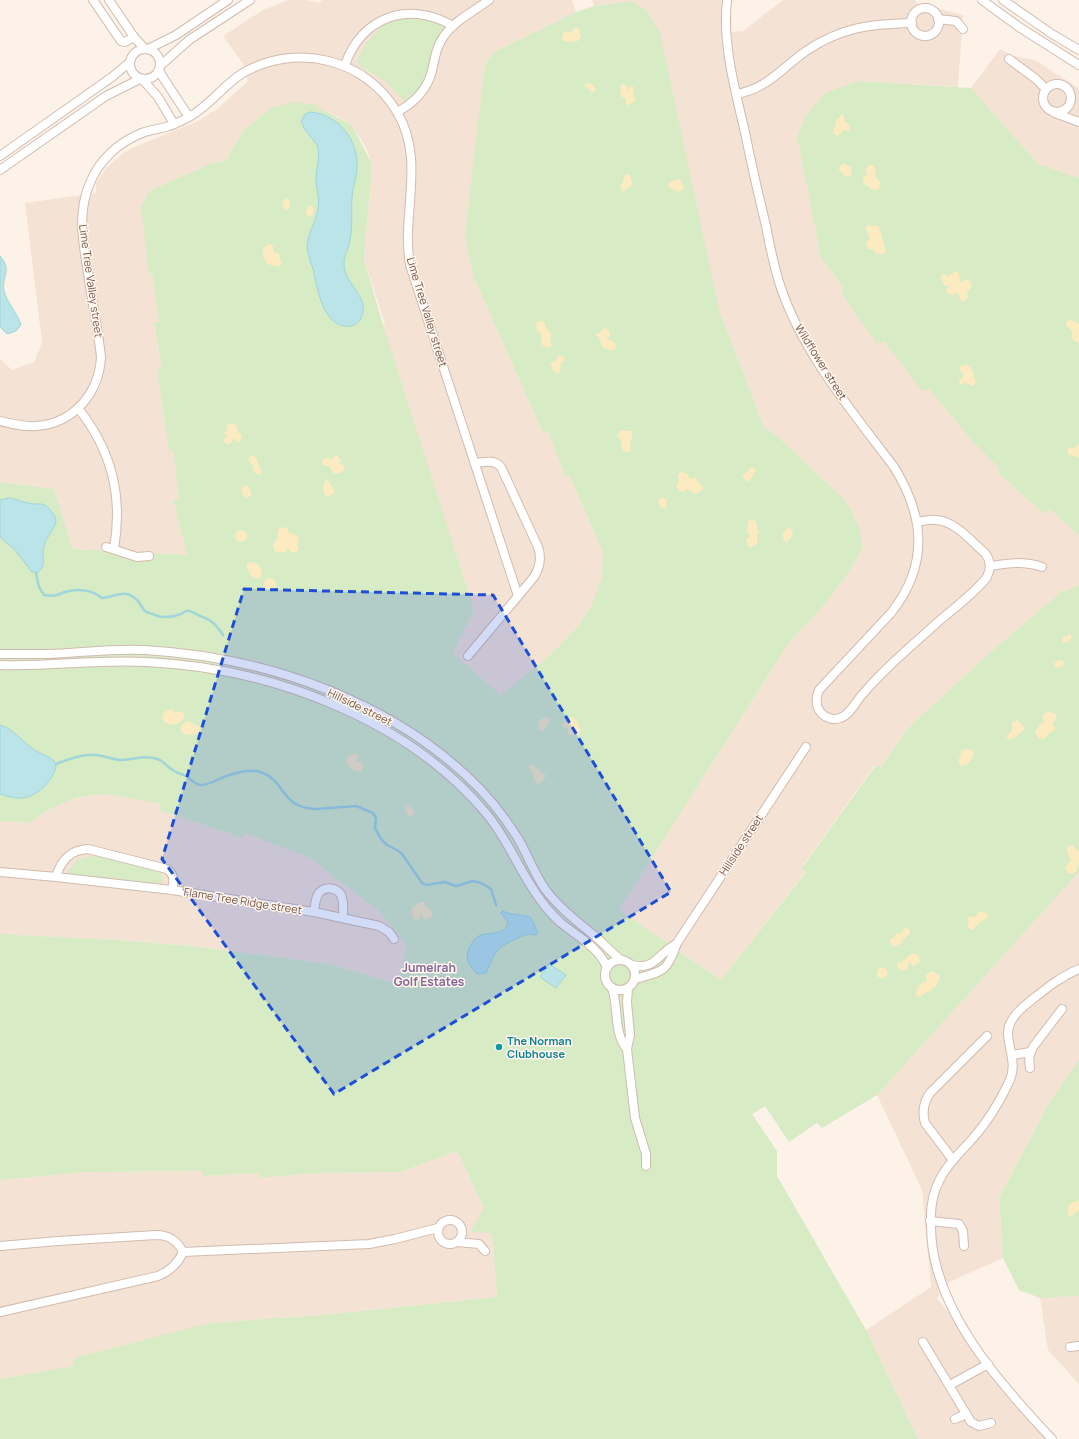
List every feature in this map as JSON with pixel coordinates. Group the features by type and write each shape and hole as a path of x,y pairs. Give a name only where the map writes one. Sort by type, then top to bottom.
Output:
{"street":[{"path":"93,0 121,41 125,42 134,36"},
{"path":"110,0 134,36 146,49 157,54 159,58 159,68 190,117"},
{"path":"0,156 112,77 130,62 134,53 138,50 146,49 176,35 228,0"},
{"path":"0,170 106,96 141,79 149,79 154,76 159,68 189,40 250,0"},
{"path":"397,112 409,105 424,89 430,77 438,45 444,35 452,26 490,0"},
{"name":"Wildflower street","path":"727,0 726,37 736,94 781,288 800,331 828,378 902,479 914,506 917,522 917,558 910,582 891,613 819,690 816,697 816,705 820,711 825,716 833,719 840,718 847,714 893,662 984,581 987,577 990,566"},
{"path":"982,0 1019,28 1079,65"},
{"path":"1004,0 1052,34 1079,50"},
{"path":"923,9 931,10 937,15 938,18 939,26 937,30 928,36 917,33 912,27 912,19 916,12 923,9"},
{"path":"345,65 352,48 364,33 389,18 407,14 426,15 440,19 452,26"},
{"path":"938,18 956,21 963,29"},
{"path":"736,94 762,86 806,51 848,30 875,24 912,23"},
{"name":"Lime Tree Valley street","path":"0,421 28,426 47,424 64,418 86,400 95,384 101,357 83,242 83,207 87,191 97,169 107,156 120,145 144,133 174,124 190,117 207,105 236,78 251,69 284,59 306,58 328,60 345,65 374,85 390,102 397,112 406,132 412,162 407,236 410,265 518,596"},
{"path":"1009,59 1036,79 1046,89"},
{"path":"130,62 132,72 158,97 174,124"},
{"path":"1054,113 1063,112 1069,107 1072,99 1071,94 1066,87 1058,84 1050,86 1046,89 1043,97 1044,105 1047,109 1054,113 1079,122"},
{"path":"163,106 168,109 174,107 178,103 178,100"},
{"path":"1069,107 1079,122"},
{"path":"78,408 101,442 111,468 114,481 117,501 117,522 110,548 137,557 148,556"},
{"path":"468,656 537,571 540,559 538,547 499,465 492,461 475,463"},
{"path":"917,522 937,520 952,525 985,553 988,557 990,566 1021,562 1042,567"},
{"name":"Hillside street","path":"0,654 49,654 112,650 185,653 258,667 329,691 379,715 411,734 440,754 480,789 510,826 537,876 551,896 564,910 621,960 632,965 644,966 656,961 670,947 676,944"},
{"name":"Hillside street","path":"0,665 122,661 169,663 208,668 246,675 284,686 339,707 374,725 425,757 472,797 498,829 530,885 546,908 560,922 600,955 607,968 605,978 612,988 615,1000 620,1037 627,1049"},
{"path":"374,725 379,715"},
{"name":"Hillside street","path":"635,979 664,970 675,950 676,944 806,747"},
{"name":"Flame Tree Ridge street","path":"56,877 59,867 66,857 76,851 88,849 167,869 171,871 174,879 172,890"},
{"name":"Flame Tree Ridge street","path":"0,872 172,890 314,912 343,917 383,928 389,932 394,939"},
{"name":"Flame Tree Ridge street","path":"314,912 318,894 325,889 332,889 339,892 343,899 343,917"},
{"path":"607,968 613,962 621,960"},
{"path":"658,973 653,968 656,961 665,960 668,964"},
{"path":"632,965 636,974 635,979 628,988 627,1002 630,1035 627,1049 635,1118 646,1154 646,1166"},
{"path":"1052,1439 1023,1407 988,1364 959,1323 942,1285 933,1254 930,1220 932,1199 940,1178 995,1109 1010,1079 1013,1067 1008,1032 1014,1016 1022,1007 1058,979 1079,968"},
{"path":"612,988 620,990 628,988"},
{"path":"1030,1068 1030,1052 1062,1009"},
{"path":"953,1160 925,1123 923,1117 924,1104 930,1092 987,1036"},
{"path":"1012,1055 1030,1052"},
{"path":"184,1252 369,1244 438,1228 443,1222 450,1219 458,1222 462,1229 462,1234 457,1242"},
{"path":"930,1220 959,1224 963,1231 964,1246"},
{"path":"438,1228 438,1236 443,1242 451,1244 457,1242 479,1244 485,1251"},
{"path":"0,1246 156,1235 167,1236 172,1239 184,1252"},
{"path":"0,1312 150,1279 164,1274 171,1269 184,1252"},
{"path":"924,1342 971,1422 976,1426 991,1423"},
{"path":"1070,1347 1079,1346"},
{"path":"950,1385 988,1364"},
{"path":"955,1419 966,1414"}],"highlighted area":[{"path":"244,589 493,595 671,892 334,1094 162,859"}],"shaded area":[{"path":"288,0 306,0 319,3 322,0 572,0 576,12 493,53 474,278 543,433 548,431 565,475 569,474 603,553 602,576 592,604 579,625 541,663 500,696 453,653 474,610 403,391 383,325 385,324 364,259 372,164 366,148 352,125 325,111 318,110 243,131 226,161 212,163 149,191 149,273 152,272 159,322 154,324 162,369 157,370 169,450 173,449 179,499 173,500 187,555 73,549 54,489 0,482 0,359 12,370 34,362 42,343 25,203 96,193 96,183 106,168 122,154 134,147 196,122 217,109 248,81 243,64 223,36 263,10"},
{"path":"592,0 721,0 726,32 743,31 783,0 916,0 916,3 963,15 958,87 858,81 797,137 821,258 844,288 841,290 884,341 922,390 929,389 973,442 1001,469 997,472 1044,514 1050,509 1079,536 1079,584 1060,593 993,650 910,726 881,767 875,765 801,868 806,871 721,980 619,910 788,644 824,605 847,575 863,547 846,501 777,436 764,427 719,310 633,1 594,6"},
{"path":"1000,49 1013,56 1035,60 1079,88 1079,178 1038,164 971,88"},
{"path":"107,794 161,804 160,810 241,838 243,833 310,858 381,913 407,946 399,984 330,964 192,946 117,940 0,934 0,821 28,823 51,809 78,797"},
{"path":"1079,872 1079,1060 1048,1105 999,1198 1003,1258 949,1282 937,1298 1047,1439 918,1439 866,1330 931,1287 922,1190 877,1095"},
{"path":"457,1151 484,1208 492,1233 497,1297 322,1315 210,1323 74,1366 0,1379 0,1180 88,1172 203,1171 203,1176 259,1173 260,1178 318,1173 400,1172"},
{"path":"1079,1296 1079,1384 1048,1350 1040,1298"}],"green space":[{"name":"Jumeirah Golf Estates","path":"633,1 648,12 660,33 719,310 764,427 777,436 846,501 858,525 863,547 847,575 824,605 788,644 619,910 721,980 806,872 801,869 876,765 881,767 910,726 993,650 1060,593 1079,584 1079,872 877,1095 822,1128 817,1123 789,1142 765,1106 752,1114 777,1151 777,1176 866,1330 918,1439 0,1439 0,1379 73,1366 74,1358 210,1323 322,1315 497,1297 492,1233 470,1232 484,1208 457,1151 400,1172 318,1173 259,1178 259,1173 203,1176 203,1171 88,1172 0,1180 0,934 117,940 192,946 330,964 398,984 407,946 381,913 310,858 244,833 242,838 159,810 160,804 107,794 78,797 51,809 28,823 0,821 0,482 54,489 73,549 187,555 173,500 179,499 173,450 169,451 157,370 162,369 154,323 159,322 152,273 149,273 141,207 149,191 212,163 226,161 243,131 271,108 294,102 312,104 352,125 372,164 364,259 383,325 474,610 453,653 500,695 541,663 579,625 592,604 602,576 603,553 569,474 565,476 548,431 543,433 474,278 465,237 485,65 493,53 576,12 594,6"},
{"path":"420,13 452,27 441,43 426,85 406,103 385,81 361,67 357,61 365,44 382,26 397,17"},
{"path":"858,81 971,88 1038,164 1079,178 1079,536 1050,509 1044,514 997,472 1000,469 973,442 929,389 922,391 884,341 877,344 840,290 844,288 821,258 797,137 805,117 825,93"},
{"path":"90,856 107,856 159,870 163,879 161,886 65,876 76,861"},
{"path":"1079,1060 1079,1296 1040,1298 1019,1290 1003,1258 999,1198 1048,1105"}],"sand":[{"path":"575,28 579,29 581,37 578,41 563,41 562,38 564,32 567,31 571,33"},
{"path":"585,84 593,84 596,89 592,93 585,87"},
{"path":"626,84 628,91 631,86 634,87 633,95 636,100 628,106 625,102 626,99 622,97 620,91 621,85"},
{"path":"841,115 844,115 845,122 849,124 850,129 848,131 843,130 841,134 837,136 834,134 833,129 836,125 836,120"},
{"path":"842,164 851,167 852,173 850,176 845,176 839,170 839,167"},
{"path":"868,165 873,165 876,169 875,176 881,183 878,190 873,190 863,183 864,176 868,175 865,171"},
{"path":"627,174 630,176 633,185 623,192 620,186 623,182 624,176"},
{"path":"679,179 682,183 683,190 678,192 669,187 668,184 671,181"},
{"path":"288,198 290,200 290,207 286,210 283,208 283,203 285,199"},
{"path":"311,205 314,208 314,211 309,217 306,213 308,206"},
{"path":"868,225 875,225 879,227 886,251 883,254 877,254 873,249 868,249 866,243 870,238 865,228"},
{"path":"268,244 273,246 273,252 280,254 280,259 282,262 279,267 267,264 264,259 263,251 265,246"},
{"path":"955,271 959,274 960,283 966,279 970,281 972,287 967,292 968,298 965,301 961,301 958,293 951,295 947,294 946,289 950,287 944,285 941,279 942,274 947,275 948,277"},
{"path":"1069,320 1075,321 1079,324 1079,344 1072,339 1072,331 1066,326 1066,322"},
{"path":"538,321 545,323 545,327 551,334 550,340 552,345 549,348 543,346 541,334 536,331 537,327 535,324"},
{"path":"604,328 610,332 607,339 616,344 616,348 612,351 603,348 596,335"},
{"path":"559,355 564,357 565,360 561,363 558,374 553,370 550,364 556,360"},
{"path":"966,364 972,369 976,383 973,386 966,383 961,384 958,381 964,376 959,367"},
{"path":"228,423 236,425 242,436 240,443 234,438 230,444 226,444 223,440 227,437 224,433 228,429"},
{"path":"620,430 631,431 633,435 630,444 630,452 624,452 621,448 622,441 617,436"},
{"path":"1079,444 1079,458 1068,454 1068,448 1074,448"},
{"path":"337,455 341,461 339,464 344,465 345,468 342,472 336,474 333,473 330,467 323,465 322,461 325,457 330,458 331,460"},
{"path":"250,456 254,456 257,459 262,470 260,475 255,473 253,470 253,466 248,460"},
{"path":"750,467 755,468 756,471 749,481 746,481 743,474 749,471"},
{"path":"681,472 688,474 689,479 696,477 698,483 703,487 703,490 696,494 688,489 683,492 679,491 676,486 679,481 678,475"},
{"path":"326,480 335,490 333,494 328,497 325,494 323,486"},
{"path":"245,485 248,486 251,492 251,495 248,498 244,496 241,490"},
{"path":"662,497 667,500 665,509 660,507 658,500"},
{"path":"751,520 756,521 759,532 757,535 757,544 749,548 746,540 751,535 746,531 748,528 748,522"},
{"path":"281,527 287,528 289,533 298,536 299,539 297,545 299,548 297,553 291,552 288,549 286,549 286,552 283,553 274,550 273,545 278,538 278,531"},
{"path":"787,528 792,529 793,535 787,543 782,535"},
{"path":"239,530 243,530 247,536 243,542 239,542 235,538 235,534"},
{"path":"250,562 257,564 262,570 261,576 258,579 252,577 247,569 247,564"},
{"path":"270,578 274,580 276,584 274,588 270,590 266,588 264,584 266,580"},
{"path":"1070,634 1072,637 1068,642 1063,643 1063,637"},
{"path":"1059,660 1063,660 1064,664 1062,667 1056,668 1053,664"},
{"path":"172,709 174,713 179,711 184,713 185,716 177,724 168,724 162,719 164,712"},
{"path":"1050,712 1056,714 1056,719 1052,724 1055,727 1055,730 1048,734 1044,739 1039,739 1035,733 1040,724 1044,722 1042,717 1044,713"},
{"path":"544,717 550,719 544,731 541,731 539,728 539,721"},
{"path":"571,717 575,719 579,725 581,732 578,735 568,735 568,729 564,728 562,725"},
{"path":"1017,720 1023,725 1024,730 1013,739 1008,739 1006,736 1012,731 1012,723"},
{"path":"187,721 199,726 200,728 198,733 191,735 182,733 182,726"},
{"path":"968,749 974,752 970,762 961,766 958,762 962,750"},
{"path":"354,754 359,756 356,761 361,762 364,766 361,772 354,771 346,763 348,756"},
{"path":"531,764 545,774 546,776 541,783 538,784 534,780 534,775 529,768"},
{"path":"408,805 411,805 412,810 415,812 412,817 408,815 405,808"},
{"path":"1072,845 1079,852 1079,862 1076,872 1071,874 1067,873 1065,868 1071,859 1067,852 1067,848 1068,846"},
{"path":"420,902 424,902 426,907 433,912 432,917 426,920 421,915 419,920 415,920 412,916 412,908"},
{"path":"980,911 986,913 989,917 980,922 973,930 969,929 967,926 969,922 968,917 975,917"},
{"path":"905,927 910,929 910,933 900,944 894,947 890,943 891,938 894,938 897,933 901,933"},
{"path":"912,953 919,956 920,962 912,966 909,962 907,969 901,971 897,967 897,963 903,961"},
{"path":"880,968 884,968 886,969 886,977 880,978 877,975 877,971"},
{"path":"931,971 939,975 940,978 935,987 918,997 916,992 918,987 920,984 927,981 926,975"},
{"path":"1079,1200 1079,1210 1072,1216 1069,1216 1067,1210 1069,1205"}],"water":[{"path":"310,112 320,114 338,123 345,130 350,139 357,158 357,172 352,194 351,235 344,263 348,278 363,304 363,311 359,321 351,326 341,325 328,315 317,289 307,247 308,238 317,214 318,205 316,179 319,156 318,149 301,122 305,114"},
{"path":"0,256 6,266 4,291 7,300 21,325 16,331 7,334 0,327"},
{"path":"8,498 32,504 44,505 49,508 55,517 55,524 44,546 42,568 36,573 31,571 15,550 0,537 0,500"},
{"path":"0,725 10,730 33,749 50,758 56,764 52,777 43,788 31,796 16,798 0,794"},
{"path":"502,911 531,918 538,933 536,935 525,935 510,941 500,948 494,955 486,973 477,974 470,966 467,954 474,940 479,936 504,930 508,922 501,913"},
{"path":"549,964 566,975 556,988 540,977"}],"waterway":[{"path":"36,573 39,587 44,595 52,596 80,590 94,593 102,598 120,594 129,594 138,601 143,609 148,613 163,617 190,611 212,622 223,635"},
{"path":"56,764 87,755 99,755 120,760 150,757 160,760 174,771 186,776 199,785 208,784 229,775 241,772 258,771 276,782 290,800 305,808 316,809 356,806 373,813 376,818 375,828 381,839 387,845 402,854 422,883 426,885 445,882 456,886 473,881 481,883 491,889 496,905"}],"place":[{"name":"The Norman Clubhouse","path":"499,1047"}],"district":[{"name":"Jumeirah Golf Estates","path":"429,975"}]}
